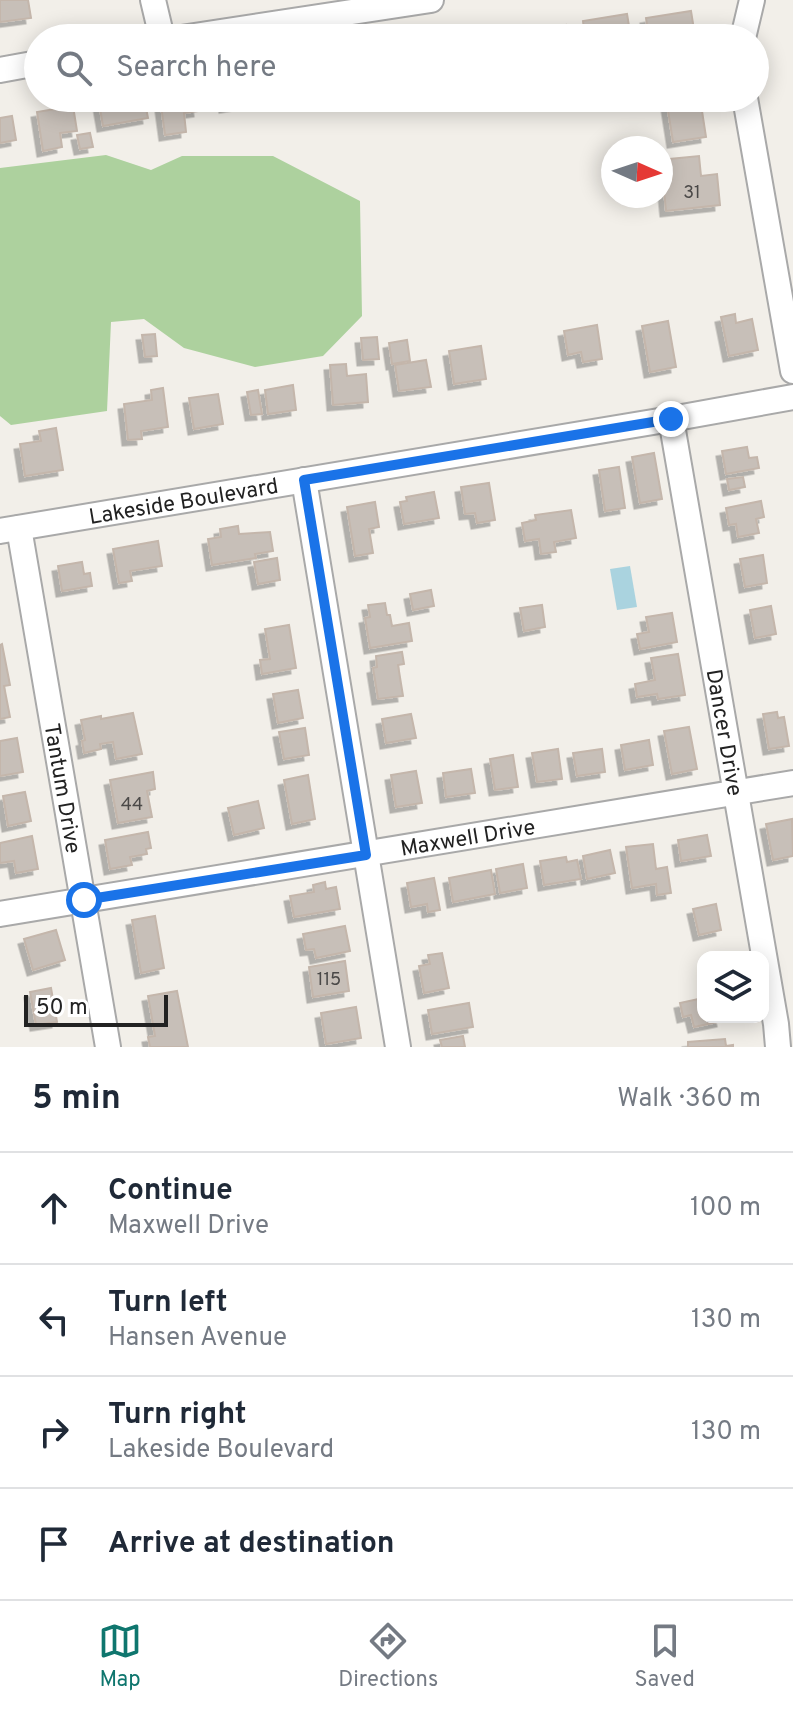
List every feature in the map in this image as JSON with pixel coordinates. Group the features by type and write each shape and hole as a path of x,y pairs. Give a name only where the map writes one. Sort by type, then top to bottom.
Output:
{"street":[{"path":"153,0 159,24"},
{"path":"273,24 431,0"},
{"path":"746,24 752,0"},
{"path":"0,70 24,66"},
{"path":"747,112 793,371"},
{"name":"Lakeside Boulevard","path":"10,529 793,397"},
{"name":"Dancer Drive","path":"671,419 737,792 778,1047"},
{"path":"304,480 398,1047"},
{"name":"Tantum Drive","path":"10,529 84,900 108,1047"},
{"name":"Maxwell Drive","path":"0,914 793,783"}],"green space":[{"path":"106,155 151,170 182,156 273,156 360,201 362,316 323,356 255,367 184,348 144,319 111,322 107,411 11,425 0,416 0,168"}],"water":[{"path":"630,566 637,607 617,610 610,569"}],"building":[{"path":"0,0 28,0 31,18 0,22"},
{"path":"691,11 693,24 647,24 646,18"},
{"path":"627,14 629,24 583,24 583,21"},
{"path":"37,112 74,112 77,131 60,133 62,147 43,151"},
{"path":"101,112 147,112 148,118 103,126"},
{"path":"162,112 192,112 184,113 186,132 165,135"},
{"path":"668,112 702,112 706,137 673,142"},
{"path":"12,116 16,140 0,143 0,118"},
{"path":"90,133 93,147 80,149 77,135"},
{"path":"699,156 701,176 717,174 720,205 666,211 666,208 673,208 673,159"},
{"path":"735,314 736,323 752,319 758,350 729,356 721,317"},
{"path":"668,321 676,367 650,372 642,326"},
{"path":"597,325 602,359 583,362 581,352 568,355 564,331"},
{"path":"155,334 157,356 145,357 142,335"},
{"path":"377,337 379,359 363,360 361,338"},
{"path":"407,340 410,361 392,364 389,343"},
{"path":"481,346 486,379 454,384 449,351"},
{"path":"426,360 431,387 399,391 395,365"},
{"path":"346,364 347,376 366,374 368,402 333,405 330,365"},
{"path":"293,385 296,410 268,414 265,390"},
{"path":"163,388 168,427 141,431 142,439 128,440 124,404 152,400 151,390"},
{"path":"258,390 262,414 251,415 247,392"},
{"path":"218,394 223,424 194,429 189,398"},
{"path":"56,428 63,470 25,476 20,444 41,441 39,431"},
{"path":"747,447 749,458 757,457 759,468 726,474 722,451"},
{"path":"654,453 662,499 640,503 632,457"},
{"path":"619,467 625,508 605,511 599,470"},
{"path":"743,477 745,487 729,490 727,479"},
{"path":"489,483 495,520 477,523 475,513 465,514 461,487"},
{"path":"434,492 439,518 404,524 400,502 407,501 406,497"},
{"path":"761,501 764,517 756,519 759,533 738,537 736,524 729,525 726,508"},
{"path":"375,502 379,527 369,529 373,553 355,556 347,507"},
{"path":"571,510 576,538 554,542 556,552 541,554 539,539 525,541 522,523 536,520 535,515"},
{"path":"238,526 239,534 270,532 273,551 255,554 256,558 212,565 208,539 221,537 220,529"},
{"path":"158,541 162,566 130,571 132,581 119,583 113,549"},
{"path":"763,555 767,583 745,587 740,559"},
{"path":"277,558 280,580 258,584 254,562"},
{"path":"82,562 84,574 90,573 92,586 62,591 58,566"},
{"path":"431,590 434,606 413,610 410,594"},
{"path":"385,603 392,626 409,623 412,641 370,648 365,618 370,617 368,605"},
{"path":"542,605 545,627 524,631 520,608"},
{"path":"771,606 776,634 755,638 750,610"},
{"path":"672,613 677,642 640,649 637,634 649,632 646,617"},
{"path":"289,625 296,668 262,674 260,660 270,659 265,629"},
{"path":"0,645 10,685 4,686 10,717 0,719"},
{"path":"402,652 404,664 398,665 403,696 378,699 373,668 377,667 376,656"},
{"path":"678,654 685,695 658,699 657,694 637,697 635,684 655,680 651,658"},
{"path":"298,690 303,718 278,723 273,694"},
{"path":"777,712 778,718 784,717 789,746 769,749 763,714"},
{"path":"133,713 142,754 116,759 113,742 100,744 101,749 84,753 81,720"},
{"path":"411,714 416,738 386,743 382,719"},
{"path":"689,727 697,769 672,774 664,731"},
{"path":"305,728 309,755 284,759 279,732"},
{"path":"17,738 23,772 0,776 0,741"},
{"path":"649,740 653,765 625,770 621,745"},
{"path":"558,749 562,779 537,782 532,753"},
{"path":"602,749 605,772 577,776 573,753"},
{"path":"513,755 518,787 495,790 490,759"},
{"path":"471,769 475,793 446,797 443,773"},
{"path":"416,771 422,803 396,807 391,775"},
{"path":"153,772 155,789 147,791 152,817 118,823 110,780"},
{"path":"308,775 315,819 292,824 284,780"},
{"path":"25,792 31,821 8,826 3,796"},
{"path":"258,801 264,828 234,835 228,808"},
{"path":"792,819 793,856 773,860 766,824"},
{"path":"148,832 151,848 146,849 147,854 130,857 132,865 110,869 105,840"},
{"path":"707,835 711,856 681,861 678,840"},
{"path":"32,836 38,869 16,873 14,861 0,863 0,843"},
{"path":"653,844 656,869 667,867 671,893 657,895 656,884 632,888 626,847"},
{"path":"610,850 615,873 587,879 583,856"},
{"path":"566,857 567,862 577,860 581,879 544,885 540,861"},
{"path":"523,864 527,888 500,893 496,869"},
{"path":"491,870 495,894 453,902 449,878"},
{"path":"434,878 440,910 428,912 427,904 411,907 407,883"},
{"path":"325,882 326,889 336,887 340,909 294,917 290,896 314,892 313,885"},
{"path":"716,904 721,930 699,935 693,909"},
{"path":"155,916 164,968 141,973 132,920"},
{"path":"345,926 350,951 316,958 314,949 306,950 303,934"},
{"path":"56,930 65,960 33,970 24,939"},
{"path":"442,953 449,988 424,993 419,966 430,964 428,955"},
{"path":"345,961 349,991 313,997 309,967"},
{"path":"51,988 57,1022 36,1025 30,992"},
{"path":"177,991 188,1047 150,1047 148,1037 155,1036 148,996"},
{"path":"697,999 697,1023 713,1023 694,1027 691,1015 683,1017 680,1003"},
{"path":"469,1003 473,1027 432,1034 428,1010"},
{"path":"356,1007 361,1038 326,1044 321,1013"},
{"path":"463,1036 465,1047 442,1047 440,1040"},
{"path":"725,1039 726,1046 733,1047 688,1047 688,1042"}],"route":[{"path":"84,900 366,855 304,480 671,419"}]}
